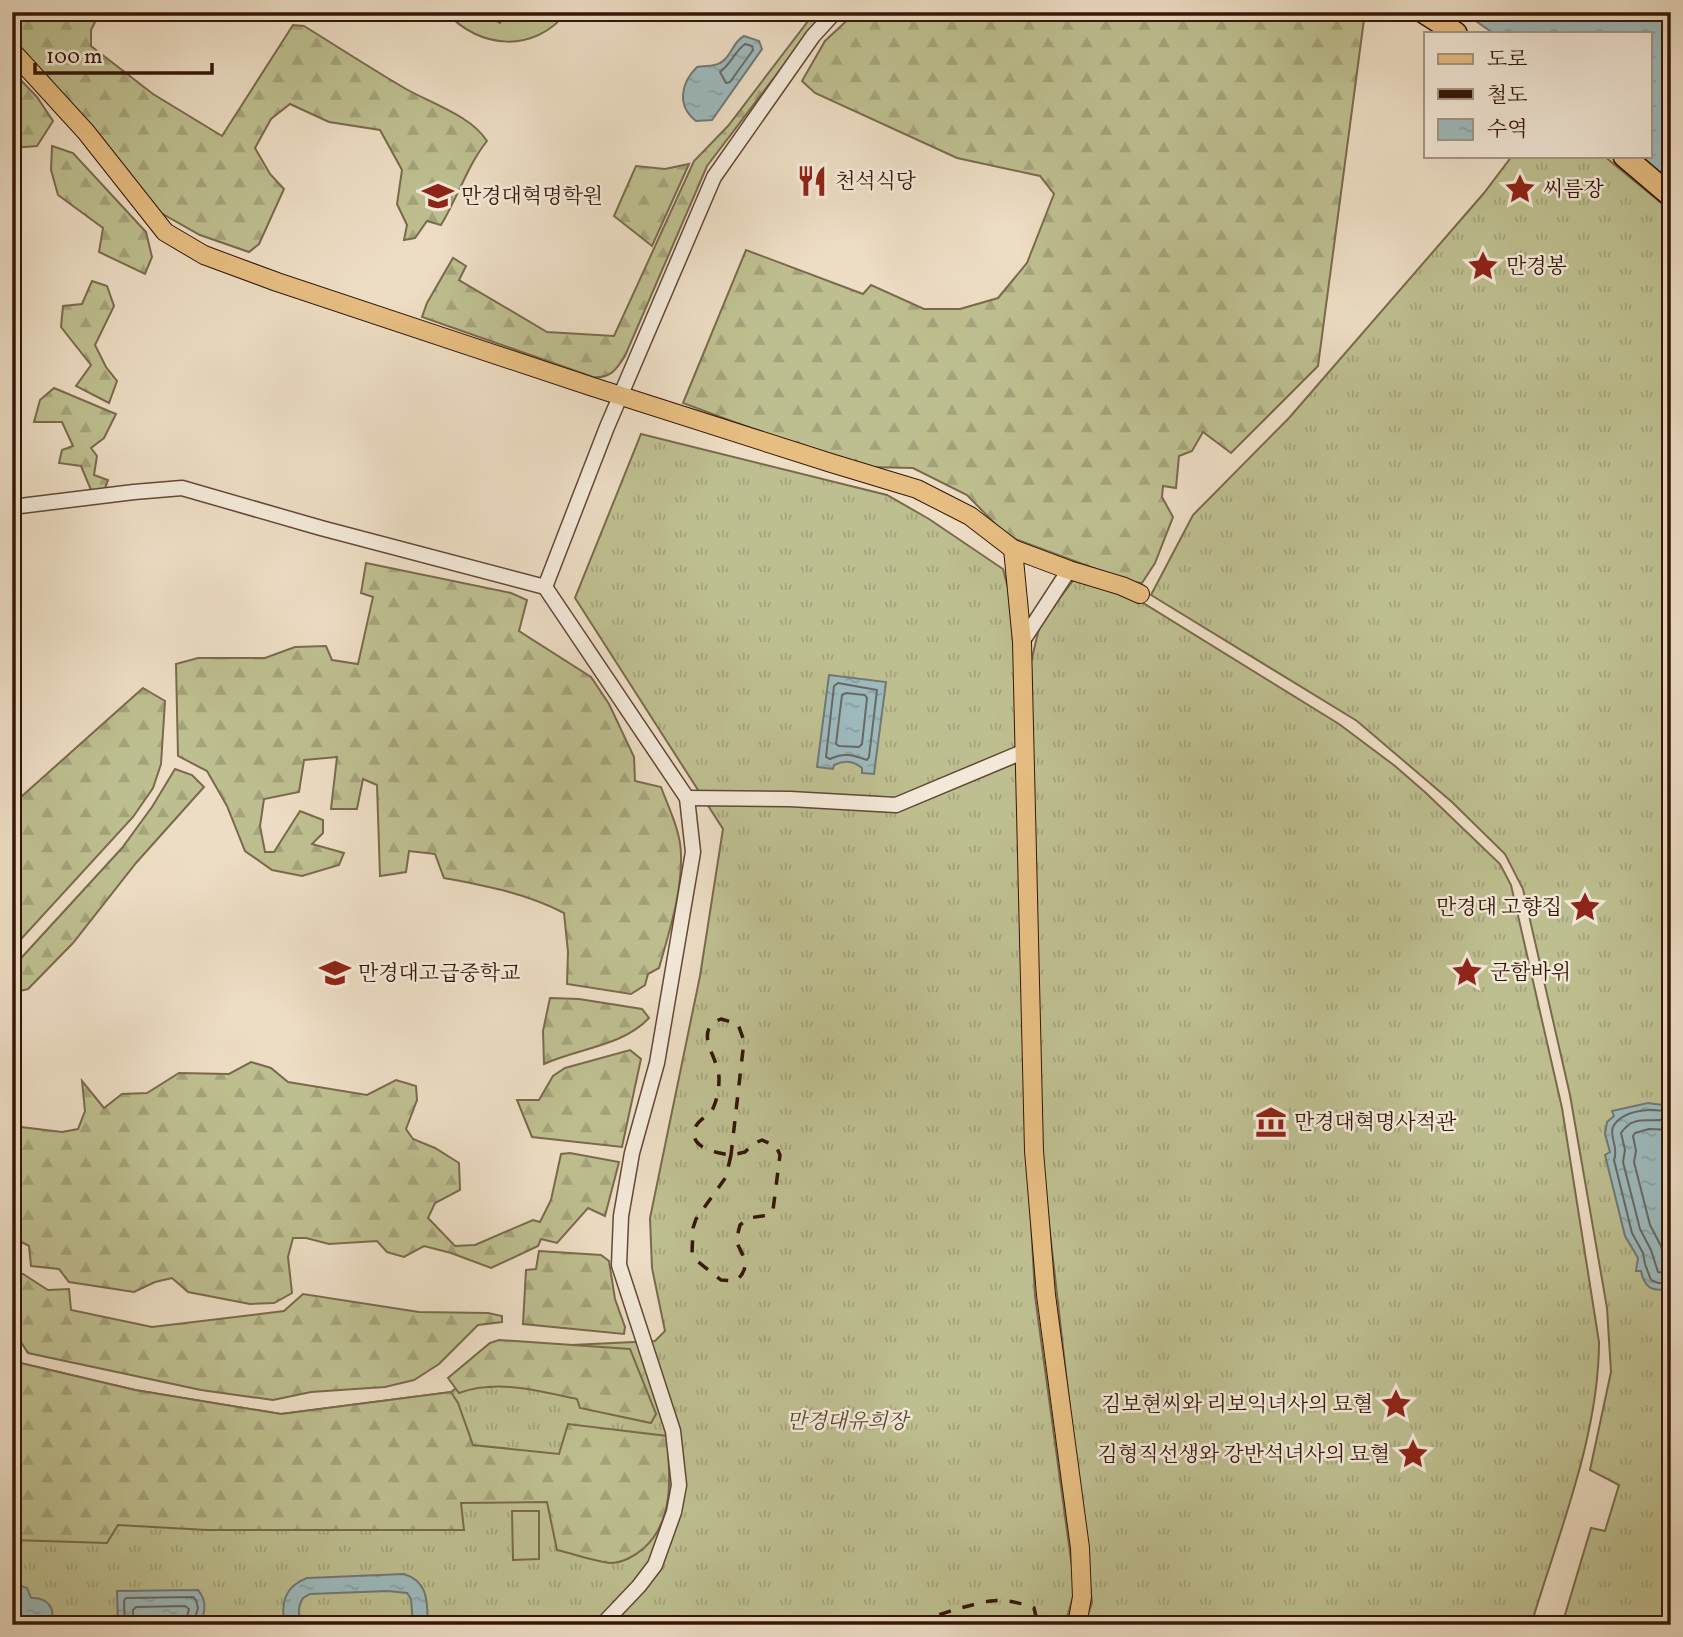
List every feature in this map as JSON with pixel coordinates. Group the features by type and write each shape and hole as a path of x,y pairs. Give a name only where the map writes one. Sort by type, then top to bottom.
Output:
{"highway":[{"path":"1423,12 1454,32"},
{"path":"1626,158 1671,197"}],"main road":[{"path":"12,51 86,132 165,232 204,255 277,282 622,396 917,489 971,516 1013,549 1140,594"},
{"path":"1013,549 1022,642 1034,1151 1046,1295 1080,1548 1082,1597 1077,1625"}],"street":[{"path":"545,587 607,427 714,177 813,36 835,12"},
{"path":"12,508 182,488 545,587 687,798 693,852 657,1063 632,1153 621,1216 619,1265 673,1431 679,1485 674,1512 655,1565 602,1625"},
{"path":"1022,642 1069,570"},
{"path":"687,798 790,799 896,805 1025,751"}],"green space":[{"path":"12,12 100,12 91,30 91,46 153,94 222,136 293,25 304,26 406,89 451,111 471,124 487,141 441,225 427,221 415,238 404,240 407,225 397,204 402,170 380,130 329,122 290,104 271,119 255,148 270,174 284,189 259,244 249,252 200,235 161,213 12,41"},
{"path":"446,12 481,12 500,23 507,12 567,12 554,26 539,35 506,42 474,34"},
{"path":"815,12 824,12 707,166 625,356 612,372 593,377 422,317 453,258 466,266 459,280 547,332 614,336 694,161 728,126"},
{"path":"856,12 1365,12 1318,366 1231,453 1203,432 1192,451 1179,456 1176,488 1163,486 1162,497 1173,517 1155,563 1142,583 1131,582 1007,536 967,495 913,468 869,467 788,442 683,403 746,250 863,294 871,285 924,309 960,309 998,298 1027,263 1054,194 1040,176 957,158 815,93 802,81 825,41"},
{"path":"12,71 37,97 53,121 37,146 12,148"},
{"path":"52,146 73,153 146,232 152,257 145,274 99,252 103,228 58,195 51,170"},
{"path":"1510,158 1606,158 1671,211 1671,1625 1562,1625 1591,1528 1605,1531 1619,1485 1590,1470 1611,1372 1607,1308 1570,1095 1523,889 1505,854 1452,802 1357,721 1151,595 1193,515 1289,418 1484,193"},
{"path":"689,164 652,246 614,216 636,166 665,169"},
{"path":"92,281 107,286 114,306 95,345 117,381 109,403 76,386 91,365 61,327 63,306 82,304"},
{"path":"54,388 116,414 104,438 91,448 97,456 94,475 108,480 104,491 91,490 81,466 59,463 62,450 73,446 62,422 34,422 40,400"},
{"name":"만경대유희장","path":"641,434 887,495 929,519 1003,569 1014,611 1027,1146 1035,1296 1075,1589 1065,1625 12,1625 12,1361 135,1390 281,1414 451,1392 508,1348 655,1341 665,1331 652,1268 650,1218 700,976 723,829 575,598"},
{"path":"366,563 511,593 527,600 519,631 591,677 609,704 634,757 635,781 661,787 679,838 679,884 659,968 648,974 645,985 631,994 567,984 568,952 564,913 550,906 505,891 444,878 435,854 409,851 406,872 380,876 377,785 363,779 357,809 331,809 337,757 304,760 299,792 264,799 260,826 265,852 274,852 300,811 323,820 323,833 312,844 344,853 339,865 302,876 272,870 245,851 227,806 207,771 178,756 176,664 198,658 265,658 295,647 326,646 332,660 358,664 373,597 361,593"},
{"path":"1075,578 1135,598 1339,724 1426,793 1500,864 1511,885 1562,1108 1599,1342 1597,1377 1585,1449 1531,1625 1508,1625 1493,1620 1491,1625 1084,1625 1092,1603 1044,1180 1039,1104 1031,662 1040,624"},
{"path":"143,688 165,701 161,764 153,788 133,817 12,949 12,805"},
{"path":"175,769 192,775 204,787 136,863 73,943 28,989 12,993 12,968 122,848"},
{"path":"550,998 579,999 642,1009 649,1018 627,1035 614,1041 544,1064 543,1031"},
{"path":"630,1050 641,1059 622,1147 532,1137 517,1100 539,1100 553,1076 565,1068"},
{"path":"251,1062 271,1068 288,1082 367,1095 396,1080 416,1086 417,1100 406,1129 413,1139 435,1148 459,1163 460,1190 435,1203 428,1218 455,1246 475,1245 533,1220 540,1222 551,1200 561,1154 570,1153 619,1162 605,1216 588,1208 557,1243 541,1239 538,1246 491,1268 424,1246 404,1257 387,1252 377,1241 329,1244 306,1238 293,1238 288,1257 292,1293 274,1303 250,1304 188,1292 172,1278 155,1282 134,1292 69,1282 59,1269 31,1266 29,1246 12,1237 12,1126 62,1132 78,1129 85,1111 82,1081 104,1108 122,1094 147,1093 179,1073 229,1074"},
{"path":"539,1251 601,1255 609,1261 615,1299 625,1327 624,1334 523,1324 526,1270 536,1269"},
{"path":"12,1274 23,1274 48,1290 69,1289 71,1310 152,1327 284,1311 303,1294 419,1312 488,1313 502,1316 502,1322 478,1325 439,1364 414,1380 385,1387 311,1392 273,1400 201,1390 28,1353 12,1328"},
{"path":"499,1340 630,1349 656,1414 651,1423 580,1408 577,1399 518,1388 488,1387 459,1393 448,1378 490,1343"},
{"path":"12,1361 135,1390 281,1414 451,1392 458,1403 473,1445 559,1454 568,1424 667,1436 669,1481 666,1510 654,1537 644,1548 619,1562 610,1563 557,1550 547,1502 461,1503 464,1530 207,1530 118,1525 107,1543 12,1540"},
{"path":"512,1511 539,1511 539,1559 513,1560"}],"water":[{"path":"1463,12 1671,12 1671,184 1642,158 1652,158 1652,32 1492,32"},
{"path":"744,36 759,41 762,49 712,120 696,121 683,102 687,80 697,67 714,65 724,60"},
{"path":"829,675 886,682 874,774 862,773 862,768 848,762 834,765 833,769 817,767"},
{"path":"1671,1100 1669,1294 1667,1289 1649,1287 1641,1271 1636,1271 1638,1258 1625,1236 1605,1155 1610,1152 1605,1134 1607,1122 1614,1116 1612,1111 1648,1103 1663,1105"},
{"path":"404,1574 418,1582 425,1594 428,1625 413,1625 411,1599 407,1593 388,1591 310,1594 303,1598 299,1609 301,1619 306,1625 285,1625 283,1610 286,1597 294,1586 307,1578"},
{"path":"18,1585 27,1588 31,1598 50,1605 50,1625 12,1625 12,1587"},
{"path":"198,1590 204,1607 199,1625 118,1625 117,1591"}],"railway":[{"path":"731,1155 726,1177 696,1219 692,1253 696,1260 721,1280 734,1281 743,1273 745,1264 736,1241 740,1225 749,1218 769,1215 773,1210 780,1155 776,1146 762,1140 745,1152 731,1155 705,1148 695,1140 696,1126 713,1109 717,1097 718,1072 707,1038 712,1024 721,1019 738,1024 744,1041 731,1155"},
{"path":"918,1625 952,1610 996,1601 1034,1608 1038,1625"}],"place":[{"name":"천석식당","path":"812,181"},
{"name":"씨름장","path":"1520,189"},
{"name":"만경대혁명학원","path":"438,196"},
{"name":"만경봉","path":"1483,266"},
{"name":"만경대 고향집","path":"1585,907"},
{"name":"군함바위","path":"1467,972"},
{"name":"만경대고급중학교","path":"335,973"},
{"name":"만경대혁명사적관","path":"1271,1122"},
{"name":"김보현씨와 리보익녀사의 묘혈","path":"1396,1404"},
{"name":"김형직선생와 강반석녀사의 묘혈","path":"1413,1454"}]}
